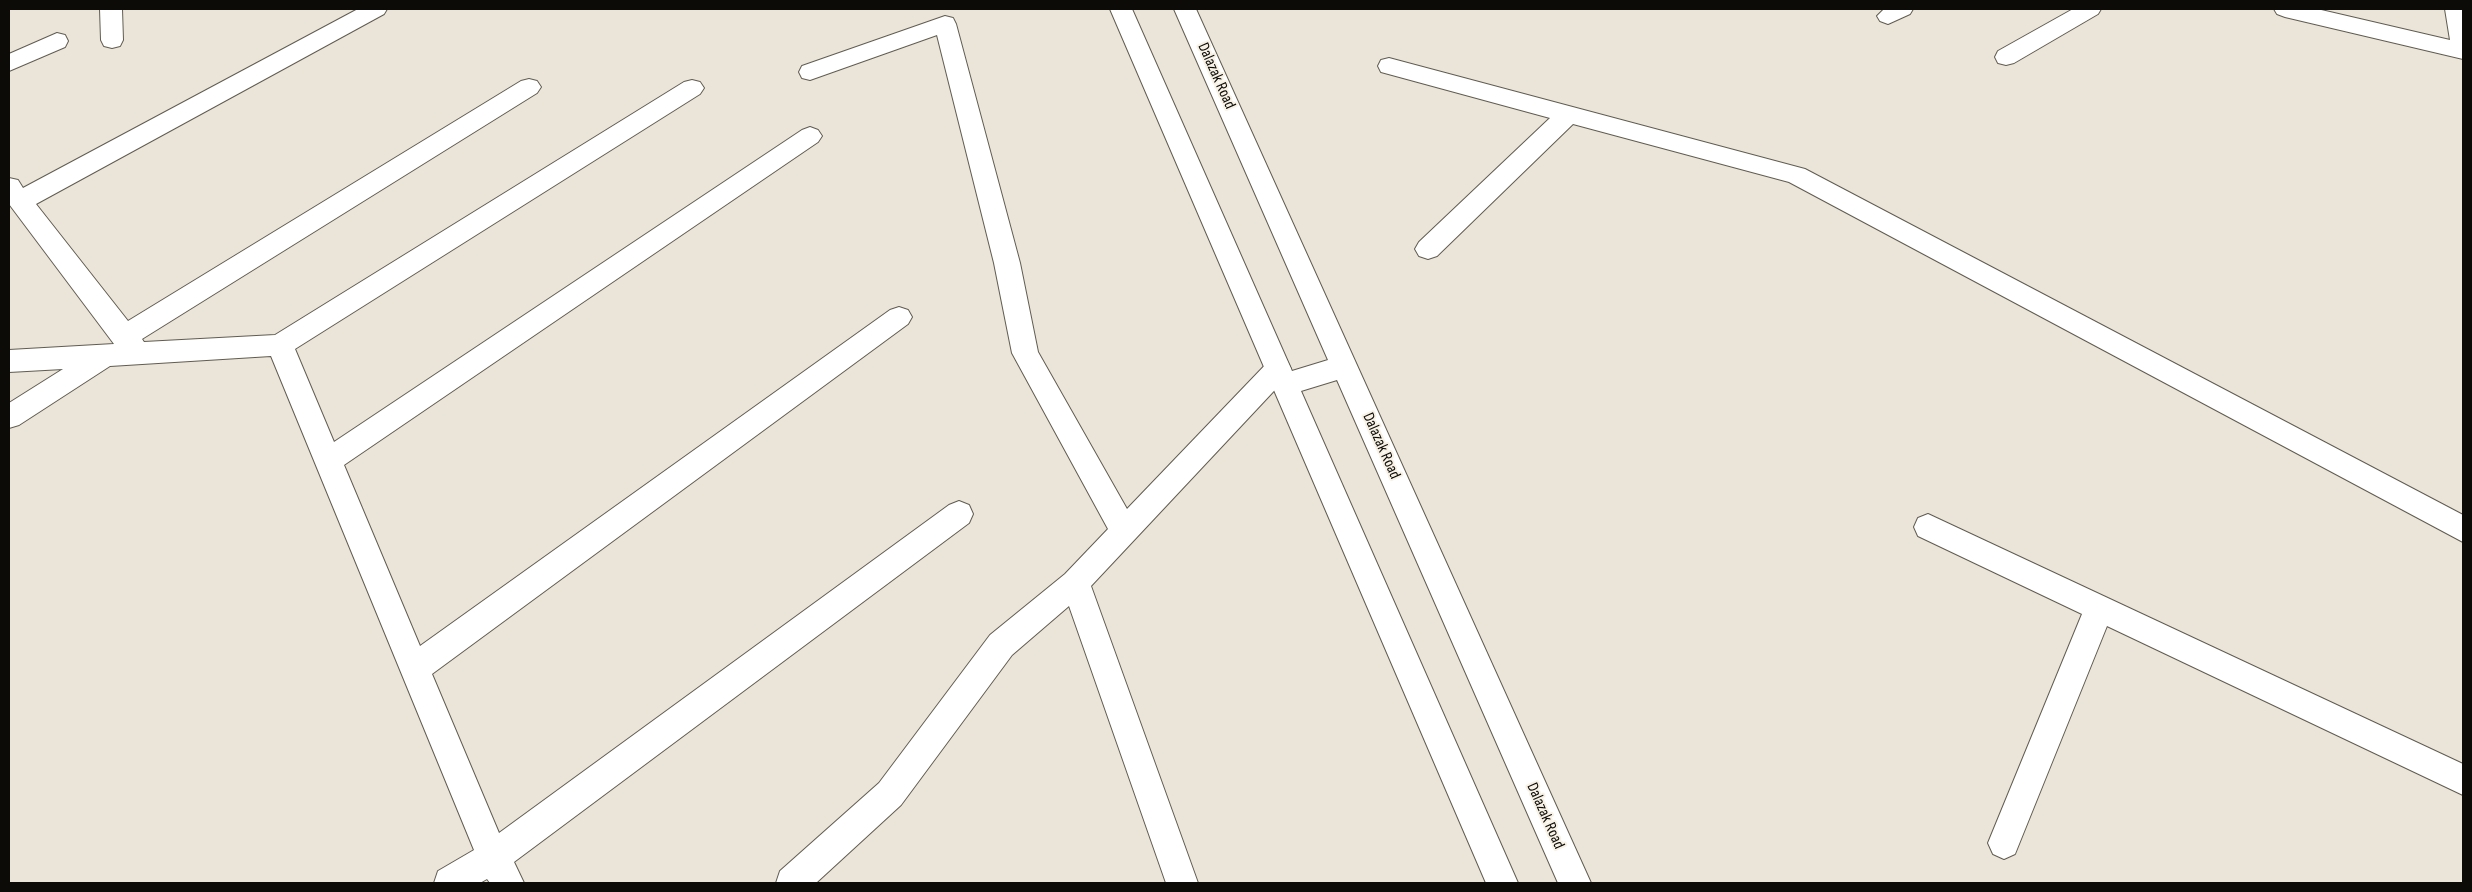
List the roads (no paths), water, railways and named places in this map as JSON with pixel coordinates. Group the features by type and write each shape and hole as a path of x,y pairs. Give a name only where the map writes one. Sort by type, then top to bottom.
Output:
{"street":[{"path":"111,9 112,40"},
{"path":"122,349 14,194 376,9"},
{"path":"1120,9 1502,883"},
{"name":"Dalazak Road","path":"1185,9 1346,366 1575,883"},
{"path":"2006,57 2090,9"},
{"path":"2285,9 2463,50 2456,9"},
{"path":"810,72 946,24 1007,263 1024,354 1124,531"},
{"path":"9,63 57,41"},
{"path":"1389,66 1796,175 2463,529"},
{"path":"9,417 122,349 529,87"},
{"path":"9,361 122,349 280,345 692,88"},
{"path":"1428,249 1568,114"},
{"path":"328,461 810,136"},
{"path":"415,668 899,317"},
{"path":"280,345 493,857 508,883"},
{"path":"792,883 890,794 1001,645 1075,583 1124,531 1281,377 1346,366"},
{"path":"450,883 493,857 958,514"},
{"path":"1928,527 2463,780"},
{"path":"1075,583 1182,883"},
{"path":"2004,843 2099,608"}]}
